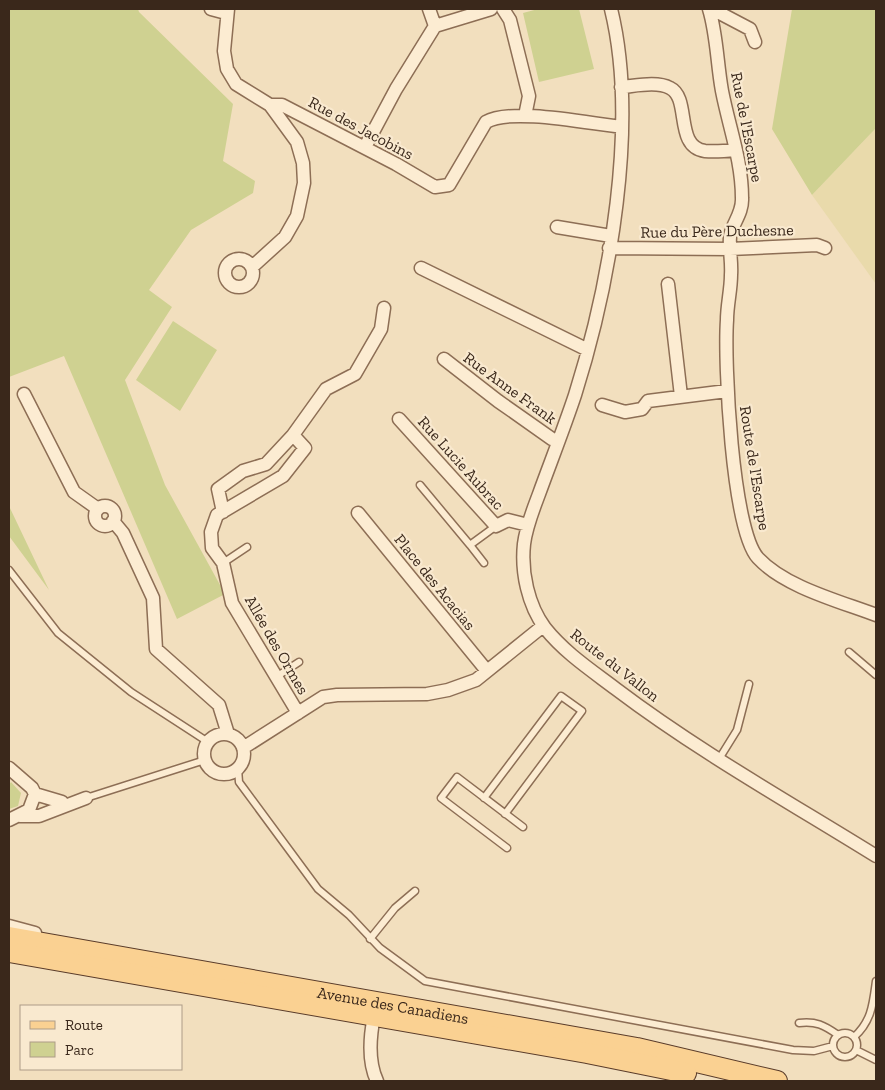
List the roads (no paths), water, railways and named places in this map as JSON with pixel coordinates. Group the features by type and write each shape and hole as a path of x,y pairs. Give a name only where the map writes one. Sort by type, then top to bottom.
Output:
{"main road":[{"name":"Avenue des Canadiens","path":"9,936 636,1048 777,1081"},
{"name":"Avenue des Canadiens","path":"9,952 587,1053 691,1077 722,1081"}],"street":[{"path":"211,9 227,11 224,51 227,69 236,84 270,105 297,142 303,163 304,183 297,216 285,237 252,267"},
{"path":"429,9 435,26"},
{"path":"365,147 396,89 435,26 491,9"},
{"path":"504,9 510,20 529,96 525,116 622,127"},
{"name":"Route du Vallon","path":"611,9 621,64 622,127 610,242 597,316 588,350 528,525 524,543 524,572 527,590 543,626 576,660 681,736 876,856"},
{"path":"711,9 750,29 755,42"},
{"name":"Rue de l'Escarpe","path":"711,9 722,91 736,150 743,201 738,219 730,235 730,249"},
{"path":"621,87 657,85 671,88 679,98 683,128 692,143 703,151 736,150"},
{"name":"Rue des Jacobins","path":"270,105 282,105 365,147 436,188 450,185 486,122 502,116 525,116"},
{"name":"Rue du Père Duchesne","path":"557,227 610,242 730,249 817,245 825,248"},
{"name":"Route de l'Escarpe","path":"730,249 731,274 727,320 727,390 745,530 757,556 775,572 804,587 876,615"},
{"path":"421,268 588,350"},
{"path":"668,284 681,396"},
{"path":"223,512 218,488 243,471 266,464 293,434 326,389 355,374 381,329 384,308"},
{"name":"Rue Anne Frank","path":"444,359 498,402 552,439 558,441"},
{"path":"602,405 625,412 642,409 648,401 727,390"},
{"path":"24,394 74,492 98,509 105,506 112,508 115,514 113,521 123,533 154,598 156,649 219,706 228,734"},
{"name":"Rue Lucie Aubrac","path":"399,419 496,526 508,520 528,525"},
{"name":"Allée des Ormes","path":"293,434 305,448 283,476 217,515 210,532 212,548 223,563 232,603 298,713"},
{"name":"Place des Acacias","path":"358,513 487,671"},
{"path":"243,748 323,697 337,695 427,694 448,690 476,680 543,626"},
{"path":"228,734 237,739 243,748 244,759 238,769 222,774 211,769 205,760 205,747 208,742 217,736 228,734"},
{"path":"9,768 32,788 35,794 62,802 64,805"},
{"path":"14,818 29,810 35,794"},
{"path":"14,818 39,816 86,798"},
{"path":"9,926 109,954"},
{"path":"374,1016 371,1032 372,1059 377,1081"}],"lane":[{"path":"420,486 484,563"},
{"path":"470,545 496,526"},
{"path":"223,563 247,547"},
{"path":"9,570 58,632 131,692 208,742"},
{"path":"849,652 876,675"},
{"path":"276,677 299,662"},
{"path":"719,759 737,730 749,684"},
{"path":"484,798 561,696 582,711 505,814"},
{"path":"86,798 205,760"},
{"path":"238,769 240,782 318,889 349,915 370,939 425,981 793,1050 814,1051 833,1046"},
{"path":"507,848 441,798 457,777 523,827"},
{"path":"370,939 395,908 415,891"},
{"path":"854,1037 867,1024 871,1016 876,980"},
{"path":"799,1022 811,1021 821,1023 838,1035"},
{"path":"846,1032 854,1037 857,1044 856,1050 850,1056 843,1057 836,1053 833,1046 834,1039 838,1035 846,1032"},
{"path":"856,1050 876,1060"}]}
